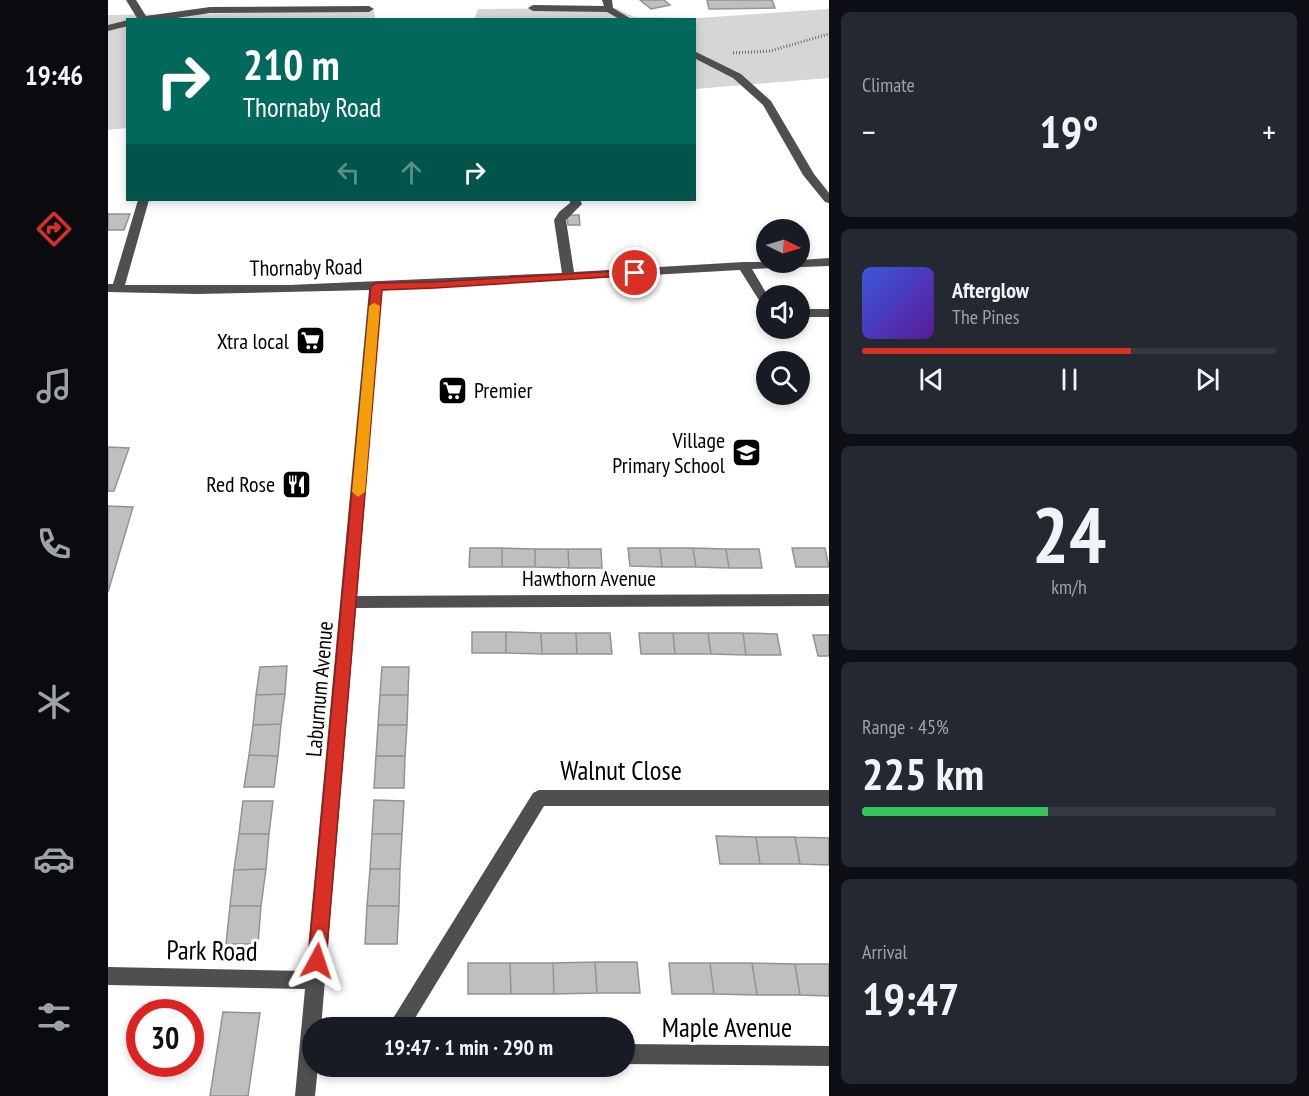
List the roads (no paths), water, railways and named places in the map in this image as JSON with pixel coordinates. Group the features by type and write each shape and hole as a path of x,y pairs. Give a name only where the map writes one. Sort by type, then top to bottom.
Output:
{"street":[{"path":"131,0 140,18"},
{"path":"533,8 608,4 626,18"},
{"path":"149,18 210,10 369,9"},
{"path":"108,28 126,24"},
{"path":"696,55 737,76 767,103 809,175 829,200"},
{"path":"113,288 143,201"},
{"path":"569,277 560,220 563,214 576,204 575,201"},
{"name":"Thornaby Road","path":"113,288 276,290 569,277 829,262"},
{"path":"744,266 756,286"},
{"name":"Laburnum Avenue","path":"312,1017 376,286"},
{"path":"810,313 829,313"},
{"name":"Hawthorn Avenue","path":"349,602 829,600"},
{"name":"Walnut Close","path":"404,1017 539,798 829,798"},
{"name":"Park Road","path":"108,976 315,980"},
{"name":"Maple Avenue","path":"635,1054 829,1056"},
{"name":"Laburnum Avenue","path":"305,1096 307,1077"}],"place":[{"name":"Xtra local","path":"310,341"},
{"name":"Premier","path":"453,390"},
{"name":"Village Primary School","path":"746,453"},
{"name":"Red Rose","path":"296,484"}]}
